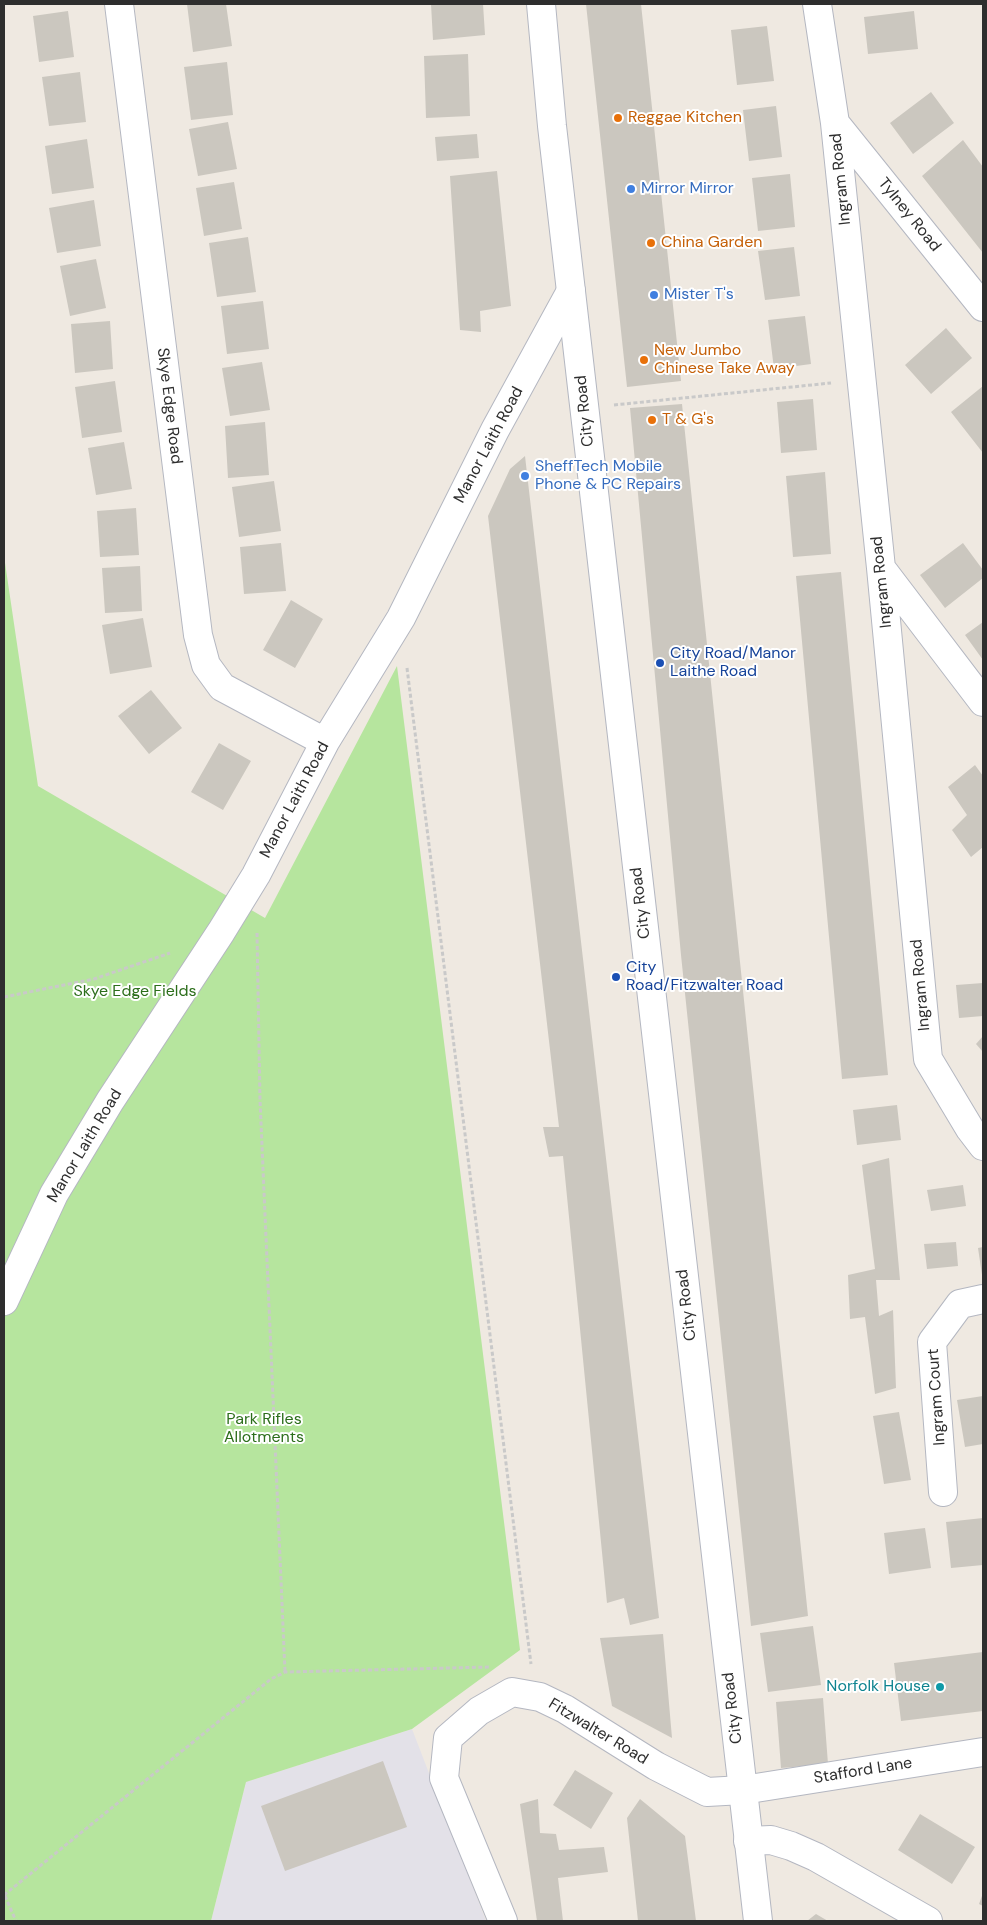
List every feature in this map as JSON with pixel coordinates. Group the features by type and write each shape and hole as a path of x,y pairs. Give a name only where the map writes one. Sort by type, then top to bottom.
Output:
{"street":[{"name":"Skye Edge Road","path":"119,4 198,635 206,665 222,687 325,742"},
{"name":"City Road","path":"541,4 552,126 758,1921"},
{"name":"Ingram Road","path":"817,4 835,123 881,568 928,1059 970,1129 983,1146"},
{"name":"Tylney Road","path":"835,123 983,308"},
{"name":"Manor Laith Road","path":"4,1301 54,1194 110,1101 221,932 256,875 325,742 401,618 495,430 572,291"},
{"path":"881,568 983,702"},
{"name":"Ingram Court","path":"943,1492 932,1342 960,1304 983,1299"},
{"name":"Fitzwalter Road","path":"503,1921 444,1778 448,1738 479,1711 512,1692 540,1697 565,1710 688,1784 707,1792 743,1790"},
{"name":"Stafford Lane","path":"743,1790 983,1752"},
{"path":"748,1841 771,1840 799,1849 928,1921"}],"path":[{"path":"610,406 862,380"},
{"path":"407,667 532,1671 540,1697"},
{"path":"257,924 260,1100 285,1672"},
{"path":"4,997 94,979 176,950"},
{"path":"16,1921 4,1895 271,1679 285,1672 494,1667"}],"shaded area":[{"path":"412,1729 486,1921 211,1921 246,1782"}],"green space":[{"path":"4,556 38,786 265,918 397,666 520,1650 412,1729 246,1782 211,1921 4,1921"}],"building":[{"path":"187,4 226,4 232,46 193,52"},
{"path":"431,4 483,4 485,35 433,40"},
{"path":"586,4 641,4 681,381 627,387"},
{"path":"68,11 74,57 39,62 33,16"},
{"path":"914,11 918,49 868,54 864,17"},
{"path":"767,26 774,81 737,85 731,30"},
{"path":"468,54 470,116 426,118 424,56"},
{"path":"227,62 233,115 191,120 184,67"},
{"path":"80,72 86,122 49,126 42,77"},
{"path":"931,92 954,123 913,154 890,123"},
{"path":"776,106 782,157 749,161 743,110"},
{"path":"228,122 237,169 198,176 189,129"},
{"path":"477,134 479,158 437,161 435,137"},
{"path":"87,139 94,188 52,194 45,146"},
{"path":"963,140 983,167 983,253 922,176"},
{"path":"497,171 511,306 480,311 481,332 460,330 450,176"},
{"path":"790,174 795,227 758,231 752,178"},
{"path":"234,182 242,229 204,236 196,188"},
{"path":"94,200 101,246 57,253 49,208"},
{"path":"248,237 256,292 217,297 209,243"},
{"path":"794,247 800,296 765,300 758,251"},
{"path":"96,259 106,308 70,316 60,266"},
{"path":"263,301 269,349 227,354 221,306"},
{"path":"805,316 811,364 774,369 768,320"},
{"path":"110,321 113,369 75,373 71,324"},
{"path":"946,328 972,358 931,394 905,365"},
{"path":"262,362 270,410 230,416 222,368"},
{"path":"115,381 122,432 82,438 75,387"},
{"path":"983,386 983,453 951,412"},
{"path":"813,399 817,450 781,453 777,402"},
{"path":"682,404 808,1616 751,1626 681,955 630,408"},
{"path":"265,422 269,475 228,478 225,426"},
{"path":"124,442 132,489 96,495 88,448"},
{"path":"525,456 659,1618 630,1625 624,1598 607,1603 563,1156 549,1157 543,1127 559,1127 488,516 510,469"},
{"path":"825,472 831,554 793,557 786,476"},
{"path":"274,481 281,531 239,537 232,487"},
{"path":"136,508 139,555 100,557 97,511"},
{"path":"281,543 286,591 244,594 240,547"},
{"path":"963,543 983,570 983,578 945,608 920,575"},
{"path":"140,566 142,611 105,613 102,568"},
{"path":"841,572 888,1075 842,1079 796,576"},
{"path":"291,600 323,619 295,668 263,650"},
{"path":"143,618 152,667 110,674 102,625"},
{"path":"983,622 983,660 965,635"},
{"path":"151,690 182,728 149,754 118,716"},
{"path":"219,743 251,761 223,810 191,792"},
{"path":"975,765 983,776 983,847 971,857 952,830 967,815 948,787"},
{"path":"983,983 983,1016 959,1018 956,985"},
{"path":"983,1036 983,1052 976,1044"},
{"path":"897,1105 901,1140 857,1145 853,1110"},
{"path":"889,1158 900,1280 876,1280 879,1316 893,1310 896,1388 875,1394 865,1317 850,1319 848,1275 875,1269 862,1165"},
{"path":"963,1185 966,1206 931,1211 927,1190"},
{"path":"956,1242 958,1266 927,1269 924,1244"},
{"path":"983,1247 983,1275 982,1275 978,1248"},
{"path":"983,1396 983,1444 965,1447 957,1400"},
{"path":"899,1412 911,1480 884,1484 873,1416"},
{"path":"983,1518 983,1565 951,1568 946,1522"},
{"path":"925,1528 931,1568 889,1574 884,1533"},
{"path":"813,1626 821,1685 768,1692 760,1633"},
{"path":"663,1634 672,1738 612,1706 600,1638"},
{"name":"Norfolk House","path":"983,1652 983,1711 901,1721 894,1663"},
{"path":"823,1698 828,1764 781,1768 776,1702"},
{"path":"383,1761 407,1827 285,1871 261,1806"},
{"path":"575,1770 613,1793 591,1829 553,1805"},
{"path":"538,1799 540,1833 556,1834 559,1850 604,1847 608,1872 558,1878 563,1921 537,1921 520,1804"},
{"path":"640,1799 685,1836 696,1921 638,1921 627,1818"},
{"path":"920,1814 975,1847 952,1884 898,1850"},
{"path":"983,1893 983,1906 979,1904"},
{"path":"816,1914 828,1921 807,1921"}],"place":[{"name":"Reggae Kitchen","path":"618,118"},
{"name":"Mirror Mirror","path":"631,189"},
{"name":"China Garden","path":"651,243"},
{"name":"Mister T's","path":"654,295"},
{"name":"New Jumbo Chinese Take Away","path":"644,360"},
{"name":"T & G's","path":"652,420"},
{"name":"SheffTech Mobile Phone & PC Repairs","path":"525,476"},
{"name":"City Road/Manor Laithe Road","path":"660,663"},
{"name":"City Road/Fitzwalter Road","path":"616,977"},
{"name":"Norfolk House","path":"940,1687"}],"park label":[{"name":"Skye Edge Fields","path":"135,992"},
{"name":"Park Rifles Allotments","path":"264,1429"}]}
